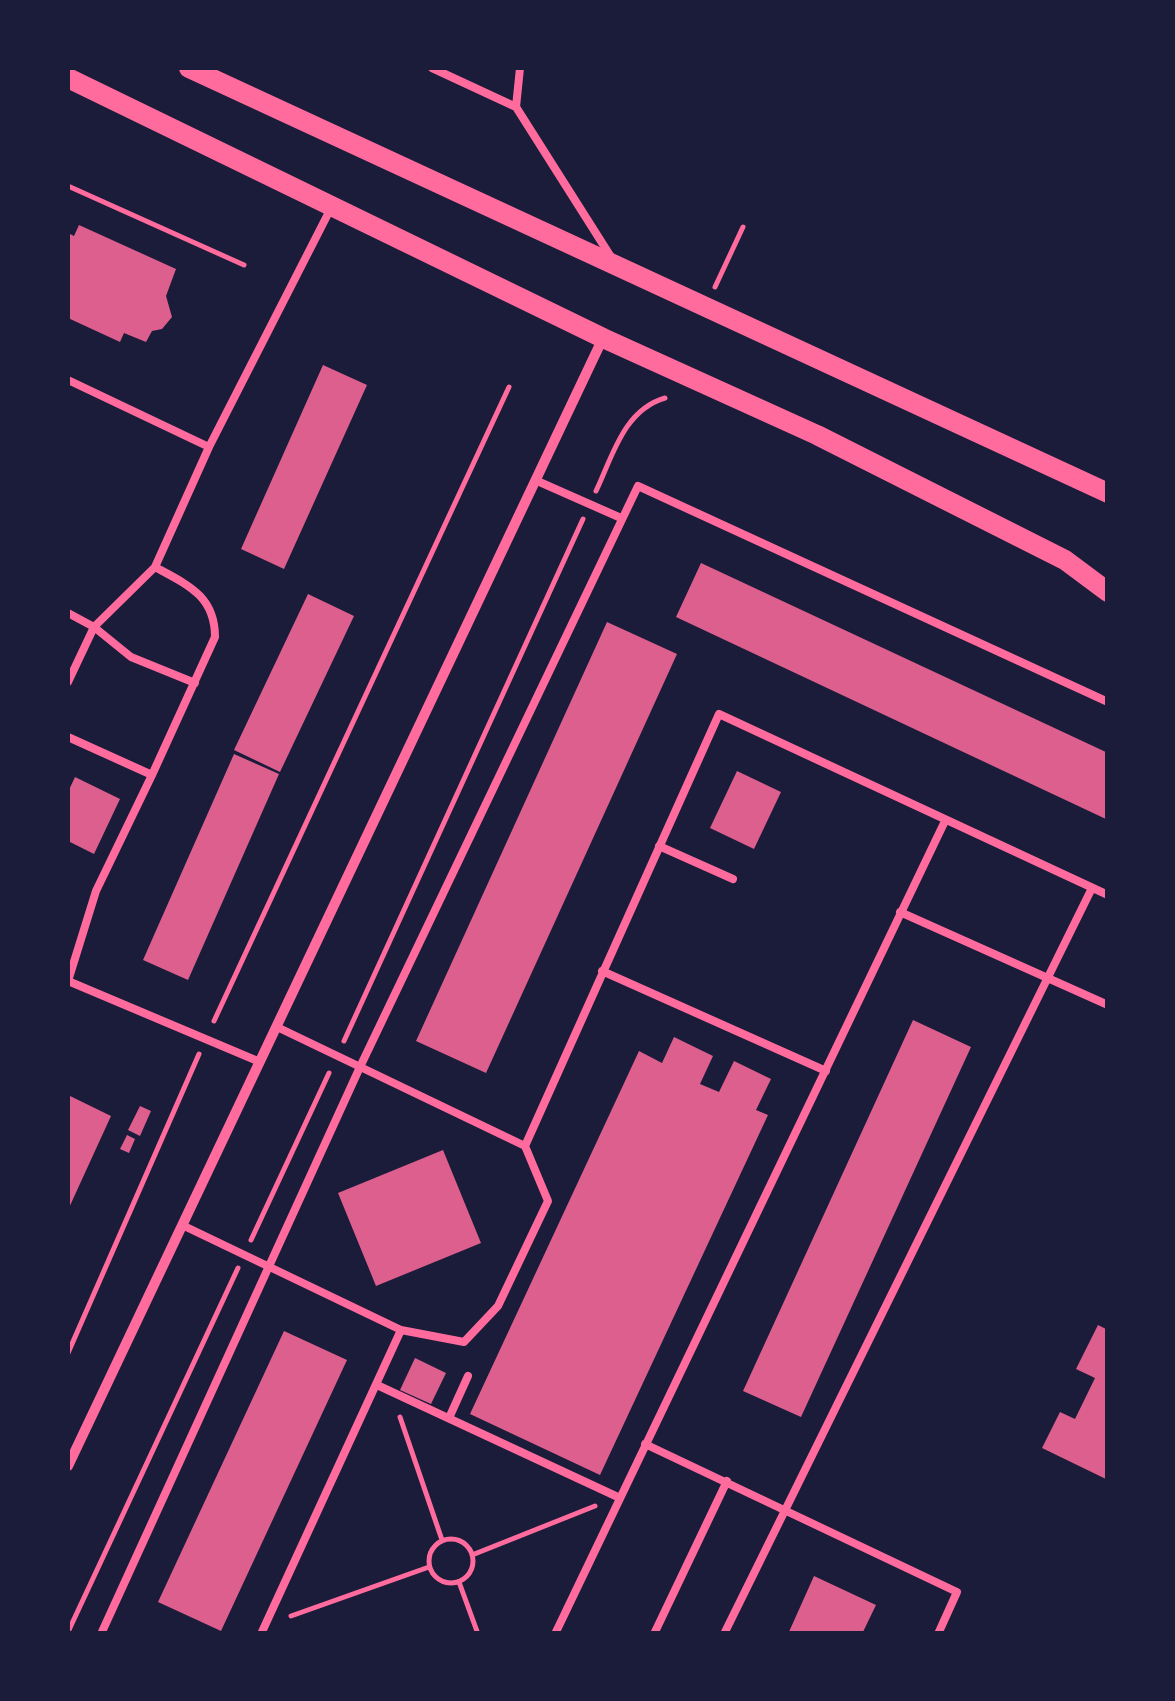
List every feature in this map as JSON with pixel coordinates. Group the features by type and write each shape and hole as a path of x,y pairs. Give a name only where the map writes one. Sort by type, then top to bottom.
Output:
{"main road":[{"path":"189,68 1108,493"},
{"path":"68,78 603,338 816,434 1065,560 1108,592"}],"street":[{"path":"68,1466 603,338"}],"lane":[{"path":"432,68 516,107 618,269"},
{"path":"516,107 520,68"},
{"path":"68,682 94,626 155,567 210,447 332,205"},
{"path":"68,380 210,447"},
{"path":"535,480 621,518"},
{"path":"101,1634 360,1067 638,486 1108,702"},
{"path":"155,567 201,592 215,616 215,638 96,890 68,981 260,1062"},
{"path":"68,612 94,626 131,657 194,682"},
{"path":"525,1146 719,714 1108,894"},
{"path":"68,738 152,776"},
{"path":"555,1634 945,821"},
{"path":"658,846 732,879"},
{"path":"724,1634 1092,888"},
{"path":"900,912 1108,1005"},
{"path":"602,971 826,1070"},
{"path":"182,1225 401,1330 464,1342 498,1306 548,1201 525,1146 277,1027"},
{"path":"261,1634 401,1330"},
{"path":"449,1418 468,1376"},
{"path":"378,1385 620,1498"},
{"path":"646,1444 957,1592 938,1634"},
{"path":"654,1634 727,1481"}],"path":[{"path":"68,186 244,265"},
{"path":"713,291 743,226"},
{"path":"68,1354 205,1039 508,387"},
{"path":"619,442 632,416 647,403 665,398"},
{"path":"391,1391 442,1540"},
{"path":"472,1555 602,1503 610,1494"},
{"path":"454,1539 472,1555 468,1576 458,1582 446,1583 429,1567 428,1556 442,1540 454,1539"},
{"path":"267,1620 295,1616 429,1567"},
{"path":"458,1582 478,1634"}],"building":[{"path":"79,225 176,269 166,296 172,317 162,329 152,331 146,342 124,333 120,342 68,318 68,233 74,236"},
{"path":"323,365 367,385 284,569 241,549"},
{"path":"701,563 1108,753 1108,820 676,617"},
{"path":"308,594 354,616 280,772 234,750"},
{"path":"607,622 677,654 486,1073 416,1041"},
{"path":"234,754 279,774 188,980 143,960"},
{"path":"737,771 781,792 754,849 710,828"},
{"path":"75,777 120,799 94,854 68,841 68,792"},
{"path":"913,1020 971,1047 801,1417 743,1391"},
{"path":"674,1037 713,1056 700,1084 719,1092 734,1061 771,1079 756,1110 768,1115 600,1475 470,1414 639,1051 662,1063"},
{"path":"68,1095 111,1116 68,1210"},
{"path":"140,1106 151,1111 140,1136 128,1130"},
{"path":"127,1135 135,1139 129,1153 120,1149"},
{"path":"443,1150 481,1243 376,1286 338,1193"},
{"path":"1098,1325 1108,1330 1108,1480 1042,1448 1060,1412 1075,1419 1095,1378 1076,1369"},
{"path":"284,1331 347,1360 221,1631 158,1602"},
{"path":"415,1358 446,1373 431,1404 400,1390"},
{"path":"814,1576 876,1605 862,1634 788,1634"}]}
